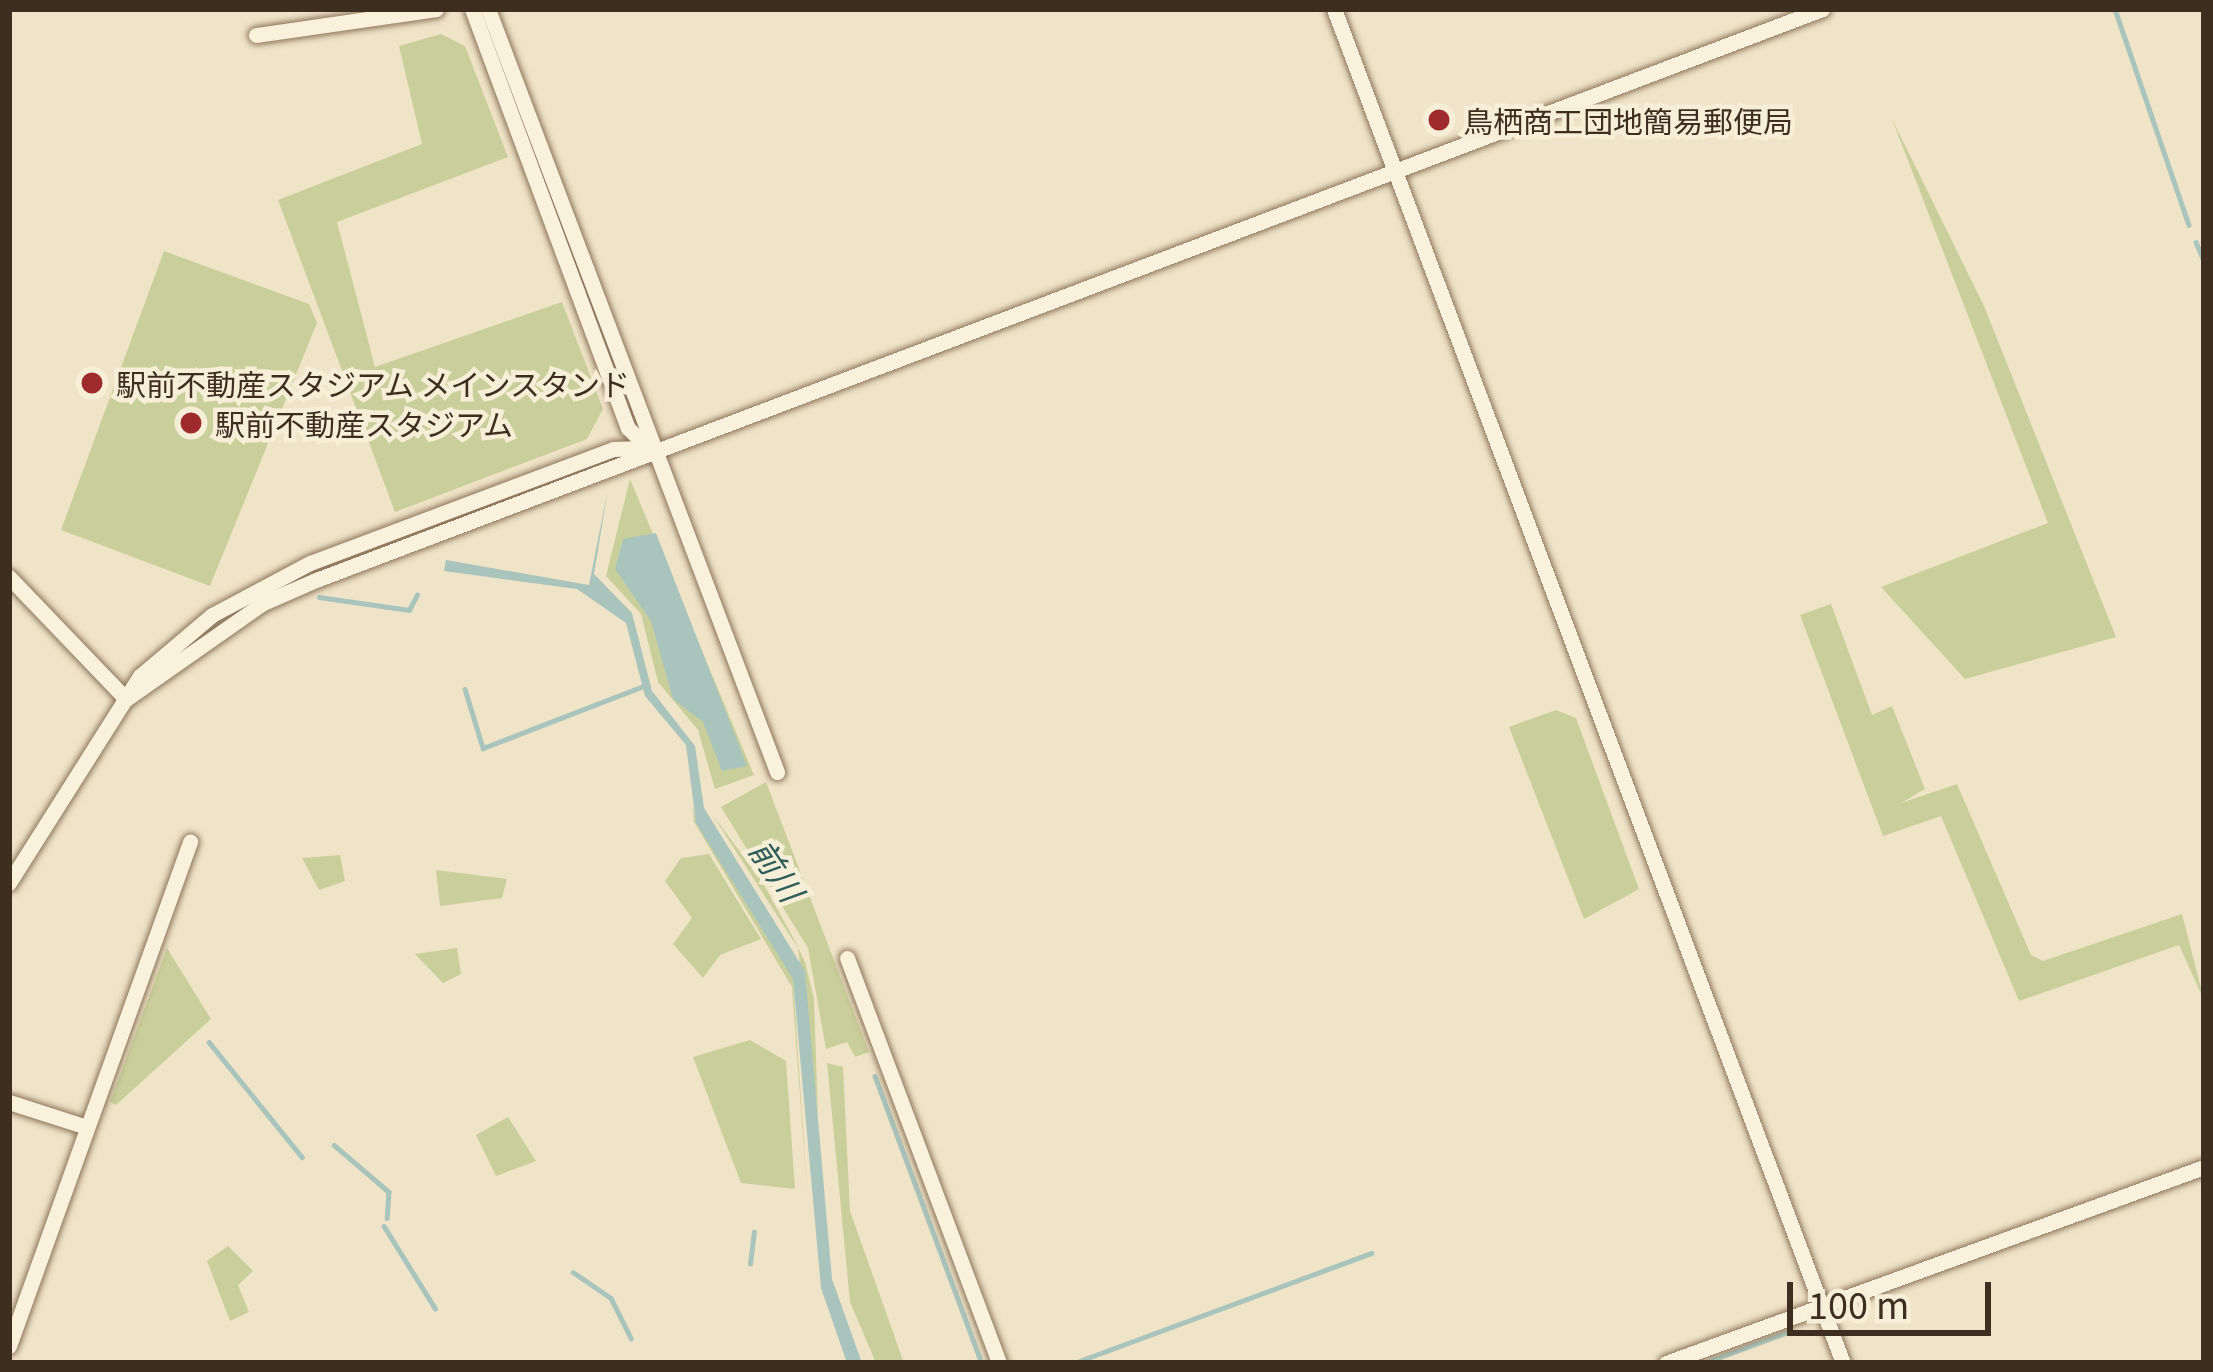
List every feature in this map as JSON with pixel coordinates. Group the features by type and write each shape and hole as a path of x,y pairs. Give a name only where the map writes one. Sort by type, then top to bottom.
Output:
{"street":[{"path":"256,35 436,9"},
{"path":"472,9 628,428 648,448"},
{"path":"488,9 648,448 778,772"},
{"path":"1334,9 1843,1363"},
{"path":"9,883 126,699 171,648 249,591 614,448 648,448 1822,9"},
{"path":"9,577 126,699"},
{"path":"9,1346 190,842"},
{"path":"847,958 999,1363"},
{"path":"9,1102 88,1126"},
{"path":"1666,1363 2204,1167"}],"green space":[{"path":"441,34 465,46 508,157 337,222 375,367 562,302 603,409 587,439 395,512 278,200 422,144 399,46"},
{"path":"1892,119 1984,306 2116,637 1965,679 1881,587 2048,523"},
{"path":"164,251 309,304 317,323 210,586 61,530"},
{"path":"630,479 754,775 715,789 698,730 658,682 641,614 606,576"},
{"path":"1831,604 1872,715 1892,706 1925,789 1901,803 1957,784 2031,955 2043,961 2182,914 2204,1000 2179,945 2019,1001 1941,816 1883,836 1800,615"},
{"path":"1556,710 1576,718 1639,889 1584,919 1509,727"},
{"path":"766,782 869,1052 855,1057 847,1042 826,1049 808,948 721,807"},
{"path":"692,805 697,824 764,920 793,979 808,1204 792,987 694,822"},
{"path":"712,814 763,883 795,941 805,962 814,999 818,1115 798,948"},
{"path":"709,854 761,939 720,955 703,978 673,944 692,918 665,881 681,858"},
{"path":"340,855 345,881 319,890 302,858"},
{"path":"436,870 507,879 502,898 440,906"},
{"path":"167,948 211,1019 116,1105 110,1102"},
{"path":"457,948 461,974 443,983 415,954"},
{"path":"750,1040 786,1061 795,1189 741,1183 693,1057"},
{"path":"827,1063 843,1067 850,1211 904,1363 876,1363 850,1302"},
{"path":"508,1117 536,1161 496,1176 476,1135"},
{"path":"228,1246 253,1271 238,1285 249,1312 230,1321 207,1261"}],"water":[{"path":"608,489 594,574 632,613 652,691 695,746 704,808 805,971 832,1279 862,1363 847,1363 821,1288 793,979 696,823 686,745 645,696 626,623 577,589 444,571 446,560 589,585"},
{"path":"656,533 747,766 722,771 703,722 673,699 651,621 615,569 623,539"}],"waterway":[{"path":"2115,9 2189,225"},
{"path":"2196,242 2204,261"},
{"path":"319,597 409,610 417,595"},
{"path":"465,689 483,748 644,686"},
{"path":"209,1042 302,1157"},
{"path":"875,1076 982,1363"},
{"path":"334,1145 389,1192 387,1218"},
{"path":"384,1226 435,1308"},
{"path":"750,1264 754,1232"},
{"path":"1074,1363 1371,1253"},
{"path":"573,1272 611,1298 631,1338"},
{"path":"1704,1363 1790,1331"}],"place":[{"name":"鳥栖商工団地簡易郵便局","path":"1439,120"},
{"name":"駅前不動産スタジアム メインスタンド","path":"92,383"},
{"name":"駅前不動産スタジアム","path":"191,423"}],"water label":[{"name":"前川","path":"777,870"}]}
